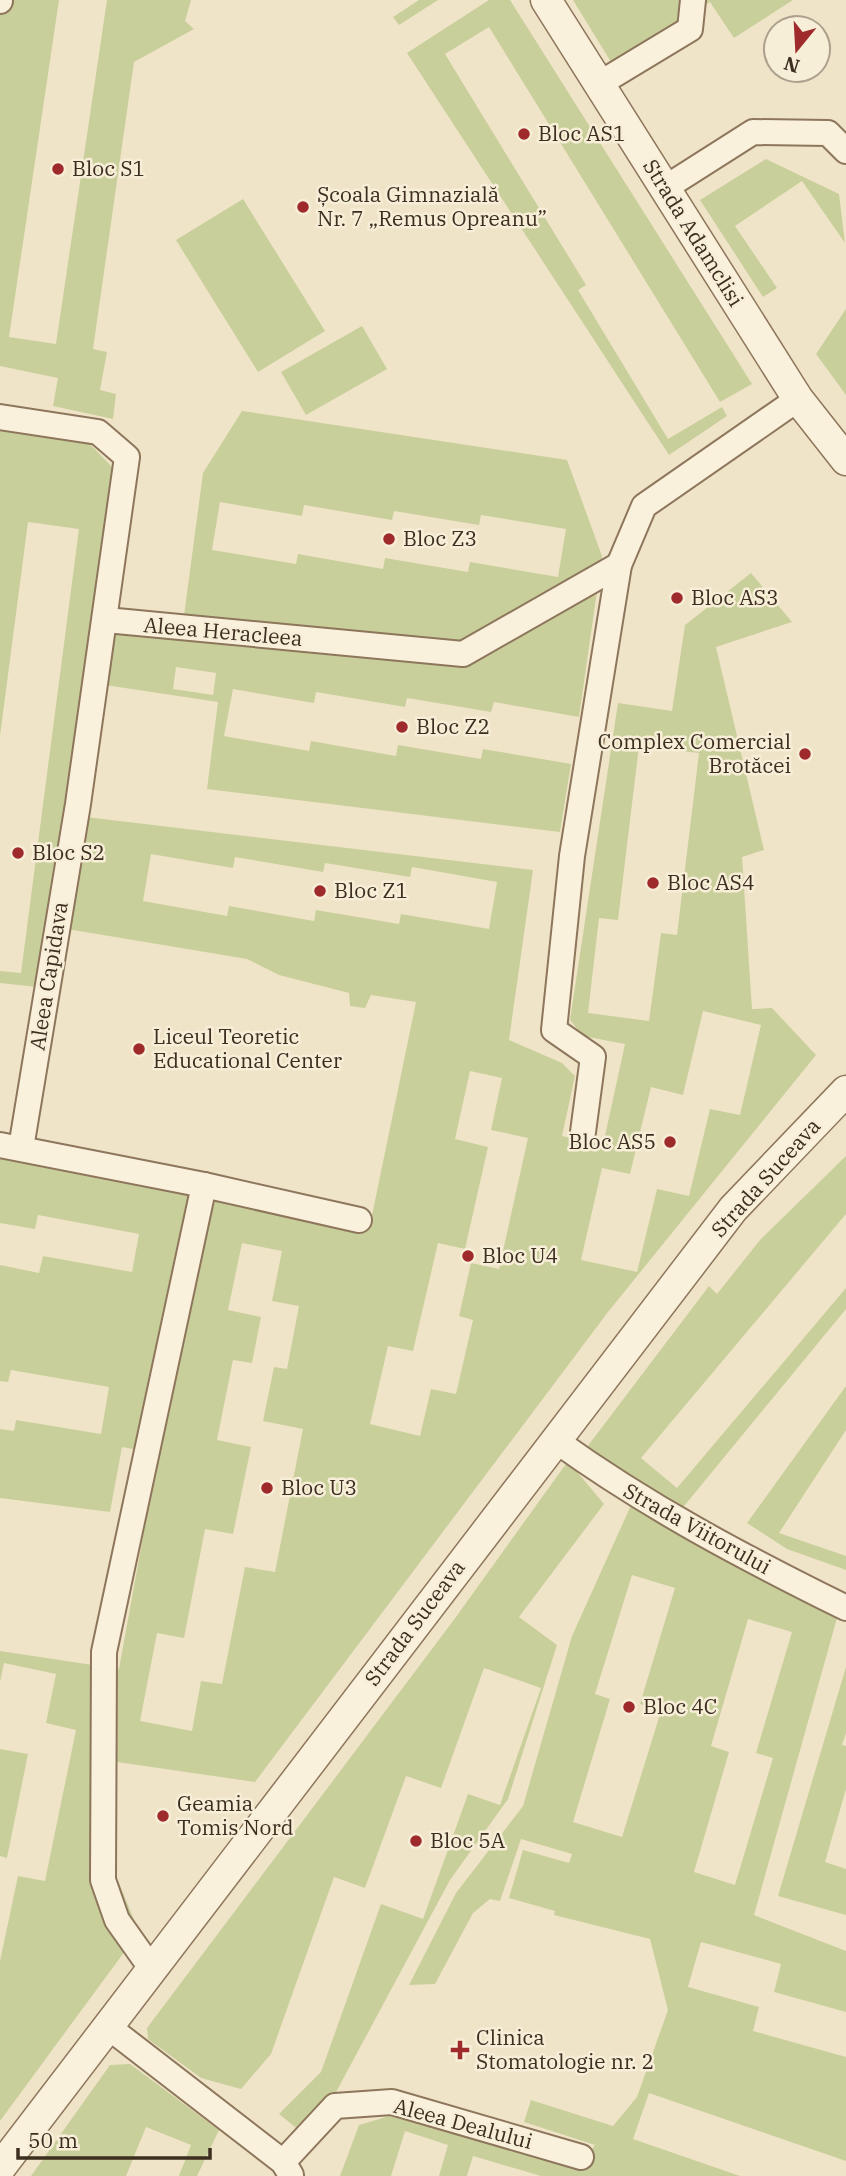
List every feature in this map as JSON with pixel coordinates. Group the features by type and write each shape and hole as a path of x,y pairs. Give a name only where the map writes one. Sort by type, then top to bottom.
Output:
{"street":[{"name":"Strada Adamclisi","path":"546,0 797,399 846,460"},
{"path":"599,84 690,29 693,0"},
{"path":"665,188 753,132 828,133 846,151"},
{"path":"583,1132 593,1057 554,1030 572,856 619,565 644,506 797,399"},
{"path":"0,417 98,432 127,457 106,620"},
{"name":"Aleea Heracleea","path":"106,620 463,654 619,565"},
{"name":"Aleea Capidava","path":"106,620 44,1007 11,1146 359,1220"},
{"name":"Strada Suceava","path":"0,2168 733,1209 846,1091"},
{"path":"151,1968 117,1920 103,1880 104,1652 204,1185"},
{"name":"Strada Viitorului","path":"555,1440 627,1491 685,1525 846,1608"},
{"path":"107,2025 287,2169"},
{"name":"Aleea Dealului","path":"287,2169 335,2106 392,2102 581,2157"}],"green space":[{"path":"0,0 59,0 9,337 56,344 107,0 191,0 185,21 194,29 134,62 93,349 107,352 100,390 116,394 113,419 53,406 58,378 0,366"},
{"path":"419,0 438,0 399,25 393,17"},
{"path":"489,0 510,0 752,384 720,402 489,27 445,54 586,285 578,290 668,439 722,407 727,416 669,455 407,53"},
{"path":"573,0 793,0 771,14 762,14 762,20 734,38 710,2 614,67"},
{"path":"766,159 839,194 845,243 802,181 735,226 777,288 763,297 700,200"},
{"path":"243,199 325,331 258,372 176,240"},
{"path":"846,309 846,395 816,354"},
{"path":"362,326 387,369 306,415 281,372"},
{"path":"242,411 567,460 602,556 579,717 494,702 491,712 407,698 405,707 316,692 314,703 233,689 224,736 309,751 311,741 396,756 398,745 481,759 483,749 571,764 560,832 207,789 218,702 105,685 111,632 181,638 203,473","holes":["220,502 302,516 304,505 392,520 394,511 479,525 481,515 566,529 558,577 470,562 468,572 385,558 383,569 298,554 296,564 212,550","176,667 216,673 213,695 173,689"]},
{"path":"0,428 87,441 113,468 69,815 533,870 509,1040 562,1063 575,1076 562,1136 603,1145 625,1044 583,1036 570,1020 618,703 672,711 685,625 751,573 792,622 716,647 764,850 742,857 752,1009 772,1008 816,1055 608,1312 255,1782 117,1762 113,1868 139,1932 0,2121 0,1961 18,1876 45,1881 76,1730 46,1723 56,1674 4,1663 0,1682 0,1651 119,1669 158,1454 122,1447 110,1512 0,1498 0,1429 14,1431 16,1420 101,1434 109,1387 11,1370 8,1382 0,1381 0,1265 39,1273 43,1256 132,1272 139,1234 38,1215 35,1229 0,1223 0,1155 369,1230 416,1002 371,995 365,1008 350,1006 349,993 279,975 247,959 67,929 56,989 0,983 0,971 21,973 79,529 28,522 0,736","holes":["639,746 699,753 677,935 661,933 649,1021 588,1013 599,918 618,920","151,854 233,868 235,857 323,872 325,863 410,877 412,867 497,882 489,929 401,914 399,924 316,910 314,921 229,906 227,916 143,901","703,1011 761,1025 740,1115 710,1109 689,1196 657,1189 637,1272 581,1260 602,1168 630,1174 651,1087 683,1095","470,1071 502,1078 491,1130 528,1138 499,1269 471,1263 459,1316 473,1320 456,1394 431,1389 420,1436 370,1424 388,1346 413,1351 438,1243 465,1249 488,1147 455,1139","242,1243 282,1251 272,1301 299,1306 287,1369 274,1367 263,1421 303,1429 275,1572 245,1567 222,1684 201,1681 192,1731 140,1721 157,1633 184,1638 205,1529 233,1534 251,1447 217,1440 233,1360 252,1363 261,1317 228,1310"]},
{"path":"846,1156 846,1214 641,1458 677,1488 846,1288 846,1309 680,1511 587,1447 709,1286 717,1294 760,1240"},
{"path":"846,1386 846,1430 779,1533 846,1556 846,1570 787,1549 747,1523"},
{"path":"568,1461 604,1504 519,1617 557,1645 508,1799 450,1880 335,2094 300,2131 279,2114 321,2072 381,1904 423,1919 468,1794 500,1805 541,1688 484,1668 441,1788 406,1776 365,1888 334,1877 271,2054 241,2089 201,2078 148,2039 147,2028 453,1621"},
{"path":"632,1503 837,1618 754,1915 846,1951 846,2012 774,1992 781,1964 701,1942 688,1987 759,2007 753,2031 846,2057 846,2161 649,2093 633,2139 740,2176 541,2176 473,2156 467,2176 439,2176 448,2145 405,2131 391,2176 340,2176 359,2125 403,2112 578,2169 595,2145 524,2122 531,2100 613,2126 637,2097 668,2010 650,1939 554,1915 555,1911 509,1898 523,1850 569,1863 572,1854 521,1839 500,1901 490,1899 473,1913 435,1984 409,1985 456,1893 523,1806 572,1636","holes":["632,1575 675,1588 640,1704 661,1711 622,1837 573,1822 610,1699 595,1694","748,1619 792,1632 756,1753 773,1758 735,1885 694,1872 729,1752 711,1746"]},
{"path":"846,1667 846,1733 842,1745 846,1746 846,1789 825,1862 846,1869 846,1915 778,1896"},
{"path":"0,1749 28,1754 7,1858 0,1856"},
{"path":"130,2064 219,2130 197,2176 179,2176 191,2145 146,2127 126,2176 31,2176 110,2065"}],"place":[{"name":"Bloc AS1","path":"524,134"},
{"name":"Bloc S1","path":"58,169"},
{"name":"Școala Gimnazială Nr. 7 „Remus Opreanu”","path":"303,207"},
{"name":"Bloc Z3","path":"389,539"},
{"name":"Bloc AS3","path":"677,598"},
{"name":"Bloc Z2","path":"402,727"},
{"name":"Complex Comercial Brotăcei","path":"805,754"},
{"name":"Bloc S2","path":"18,853"},
{"name":"Bloc AS4","path":"653,883"},
{"name":"Bloc Z1","path":"320,891"},
{"name":"Liceul Teoretic Educational Center","path":"139,1049"},
{"name":"Bloc AS5","path":"670,1142"},
{"name":"Bloc U4","path":"468,1256"},
{"name":"Bloc U3","path":"267,1488"},
{"name":"Bloc 4C","path":"629,1707"},
{"name":"Geamia Tomis Nord","path":"163,1816"},
{"name":"Bloc 5A","path":"416,1841"},
{"name":"Clinica Stomatologie nr. 2","path":"460,2050"}]}
